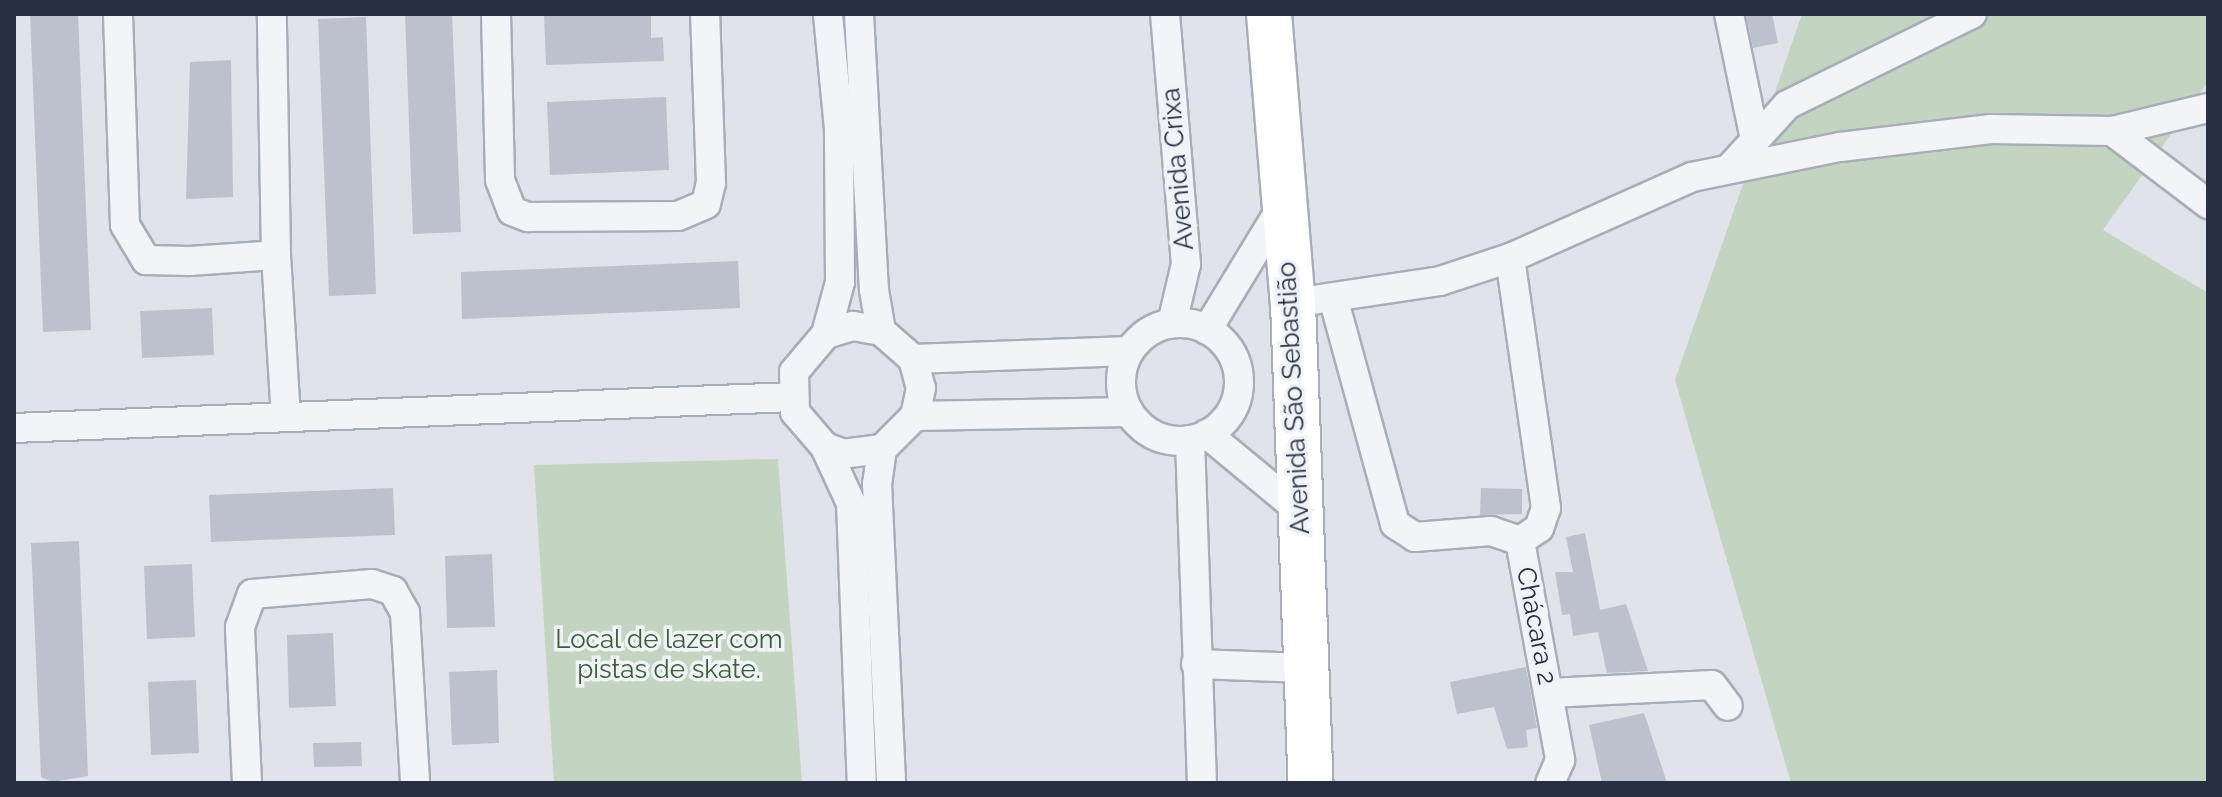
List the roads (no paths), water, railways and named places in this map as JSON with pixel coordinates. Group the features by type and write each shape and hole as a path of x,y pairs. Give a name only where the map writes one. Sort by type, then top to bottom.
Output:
{"main road":[{"name":"Avenida São Sebastião","path":"1269,14 1283,205 1314,302 1300,511 1311,783"}],"street":[{"path":"118,14 125,225 135,249 146,260 276,255"},
{"path":"272,14 276,255 286,417"},
{"path":"496,14 500,180 512,211 528,217 678,216 706,204 711,183 705,14"},
{"path":"828,14 839,129 840,282 826,334 794,372 791,397 802,426 825,447 844,454 882,449"},
{"path":"859,14 881,331"},
{"name":"Avenida Crixa","path":"1165,14 1186,264 1172,323"},
{"path":"1729,14 1755,140"},
{"path":"1729,169 1787,105 1972,14"},
{"path":"1314,302 1440,281 1510,258 1660,189 1729,169 1991,129 2112,131 2208,108"},
{"path":"2112,131 2208,204"},
{"path":"1207,330 1283,205"},
{"path":"1510,258 1546,508 1539,528 1520,541"},
{"name":"Chácara 2","path":"1314,302 1395,524 1415,537 1491,531 1520,541 1560,760 1550,783"},
{"path":"915,416 1129,412 1166,439 1198,437 1233,409 1239,373 1222,340 1207,330 1172,323 1148,332 1129,351 1121,381 1129,412"},
{"path":"826,334 853,326 881,331 913,359 921,388 915,416 882,449 877,484 891,783"},
{"path":"913,359 1129,351"},
{"path":"14,428 791,397"},
{"path":"1198,437 1300,511"},
{"path":"1198,437 1196,664 1202,783"},
{"path":"825,447 851,503 862,783"},
{"path":"247,783 240,627 252,594 372,584 393,591 405,613 415,783"},
{"path":"1196,664 1305,668"},
{"path":"1549,693 1712,685 1728,706"}],"park label":[{"name":"Local de lazer com pistas de skate.","path":"669,655"}]}
